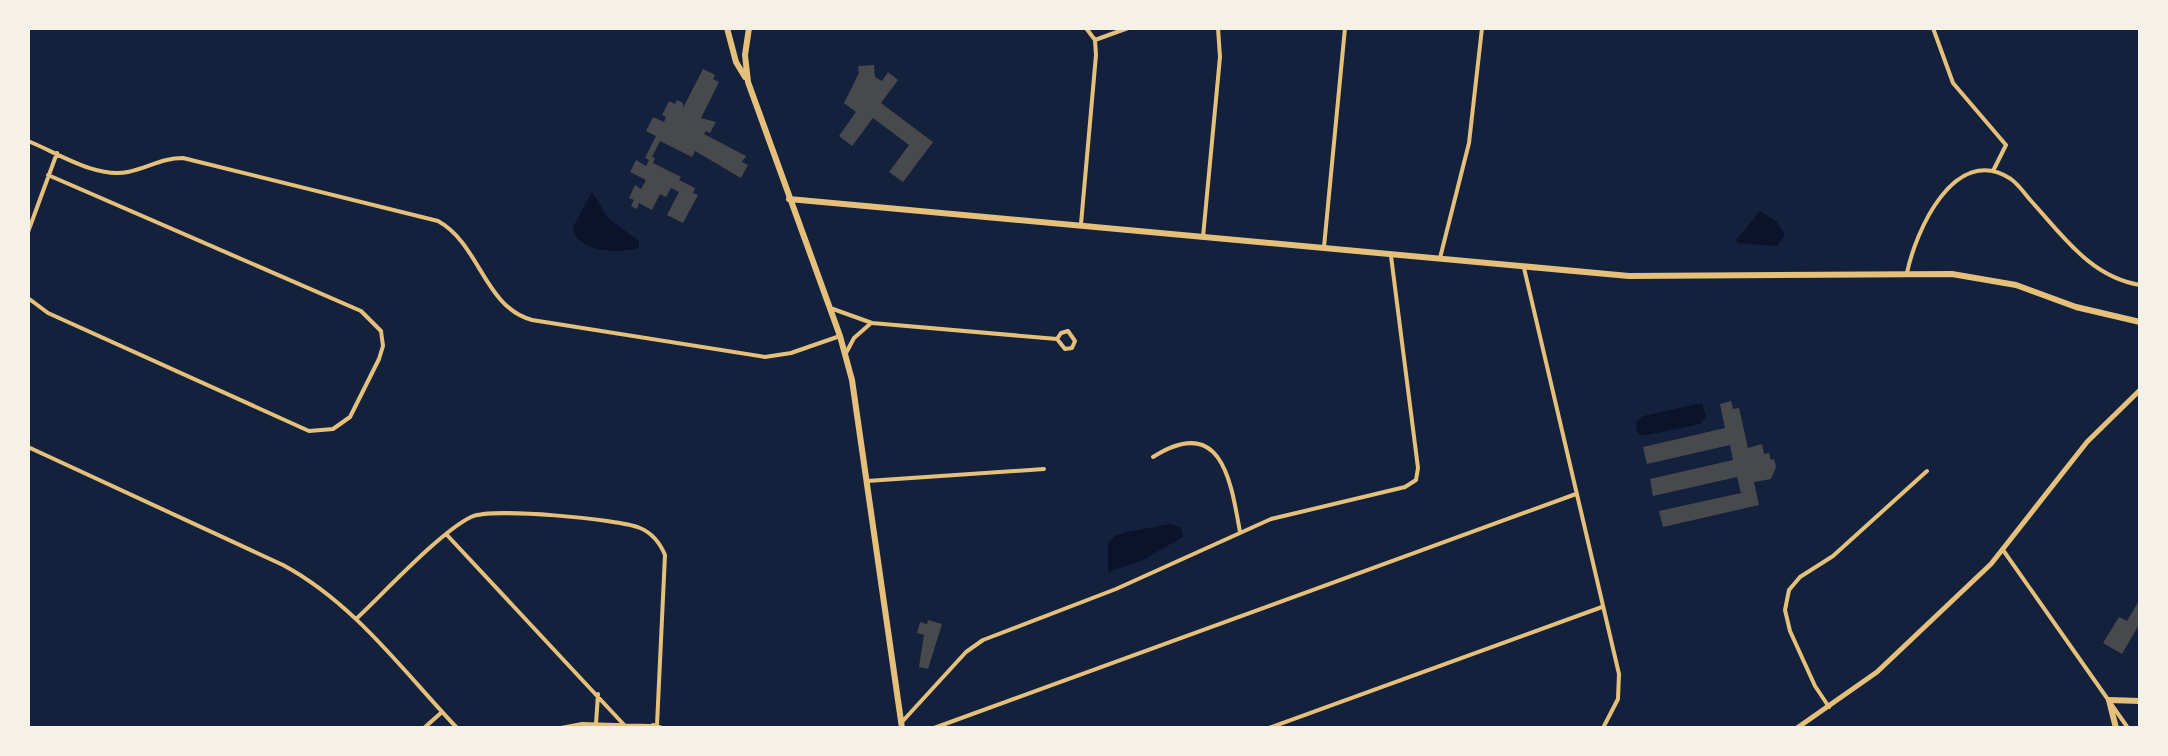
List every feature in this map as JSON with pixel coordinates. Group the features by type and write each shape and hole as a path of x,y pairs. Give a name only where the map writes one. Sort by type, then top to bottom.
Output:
{"main road":[{"path":"727,28 736,62 748,82"},
{"path":"749,28 744,54 748,82 845,354 858,414 901,726"},
{"path":"789,199 1391,256 1681,278 1907,273 1984,278 2103,315 2140,322"},
{"path":"2116,728 2109,700 2140,701"}],"street":[{"path":"1081,228 1096,74 1095,40 1086,28"},
{"path":"1095,40 1128,28"},
{"path":"1203,239 1220,57 1218,28"},
{"path":"1324,250 1346,28"},
{"path":"1439,260 1469,143 1482,28"},
{"path":"1933,28 1954,83 2006,144 1992,172"},
{"path":"28,140 96,170 119,173 160,160 183,158 438,221 458,234 505,305 532,320 765,358 840,336"},
{"path":"28,232 57,152"},
{"path":"1907,273 1916,240 1942,192 1960,178 1992,172 2013,180 2068,242 2103,274 2140,285"},
{"path":"28,298 48,313 309,432 333,429 350,417 383,346 381,331 361,312 48,175"},
{"path":"901,726 966,652 983,640 1287,514 1416,480 1418,468 1391,256"},
{"path":"1524,266 1620,689 1603,728"},
{"path":"829,307 872,323 1057,340"},
{"path":"845,354 854,338 872,323"},
{"path":"1797,728 1898,653 2002,550 2087,442 2140,390"},
{"path":"1152,457 1181,444 1192,443 1212,451 1230,478 1240,532"},
{"path":"28,448 283,565 320,587 356,619 457,728"},
{"path":"867,481 1044,469"},
{"path":"1830,707 1808,674 1790,631 1786,610 1789,590 1927,471"},
{"path":"934,728 1576,494"},
{"path":"356,619 474,515 497,512 628,524 646,530 665,555 659,727 596,724 561,728"},
{"path":"447,535 625,727"},
{"path":"2002,550 2128,728"},
{"path":"1270,728 1602,607"},
{"path":"596,724 598,694"},
{"path":"424,728 442,712"}],"water":[{"path":"592,192 608,218 639,241 639,248 600,249 590,247 576,236 573,227"},
{"path":"1760,211 1776,221 1785,235 1777,246 1736,240"},
{"path":"1702,403 1706,417 1700,424 1647,435 1636,430 1637,421 1643,416"},
{"path":"1171,524 1181,528 1183,537 1141,561 1108,572 1108,544 1115,536"}],"building":[{"path":"874,65 875,77 882,81 888,72 898,80 881,103 933,142 903,182 889,172 909,145 873,118 852,146 839,136 856,112 844,103 859,73 858,66"},
{"path":"703,69 719,82 701,118 716,122 710,133 704,134 746,156 742,162 748,165 741,178 695,151 692,157 660,141 653,163 681,177 679,180 695,188 693,193 698,195 683,223 667,215 679,192 671,188 666,197 660,194 652,210 639,203 637,209 631,206 634,200 629,198 635,185 641,189 646,180 630,172 636,160 646,166 649,160 645,158 656,136 646,131 653,117 664,122 666,117 662,115 669,101 683,103 683,108"},
{"path":"1731,401 1733,409 1739,408 1748,448 1762,444 1764,454 1769,453 1774,459 1776,467 1771,479 1754,482 1759,505 1663,527 1659,511 1741,493 1737,477 1653,496 1650,479 1733,460 1730,445 1647,464 1643,447 1725,428 1720,404"},
{"path":"2140,599 2140,623 2122,654 2103,643 2119,617 2127,621"},
{"path":"928,620 942,624 928,669 919,667 924,635 917,633 920,622 927,624"}]}
